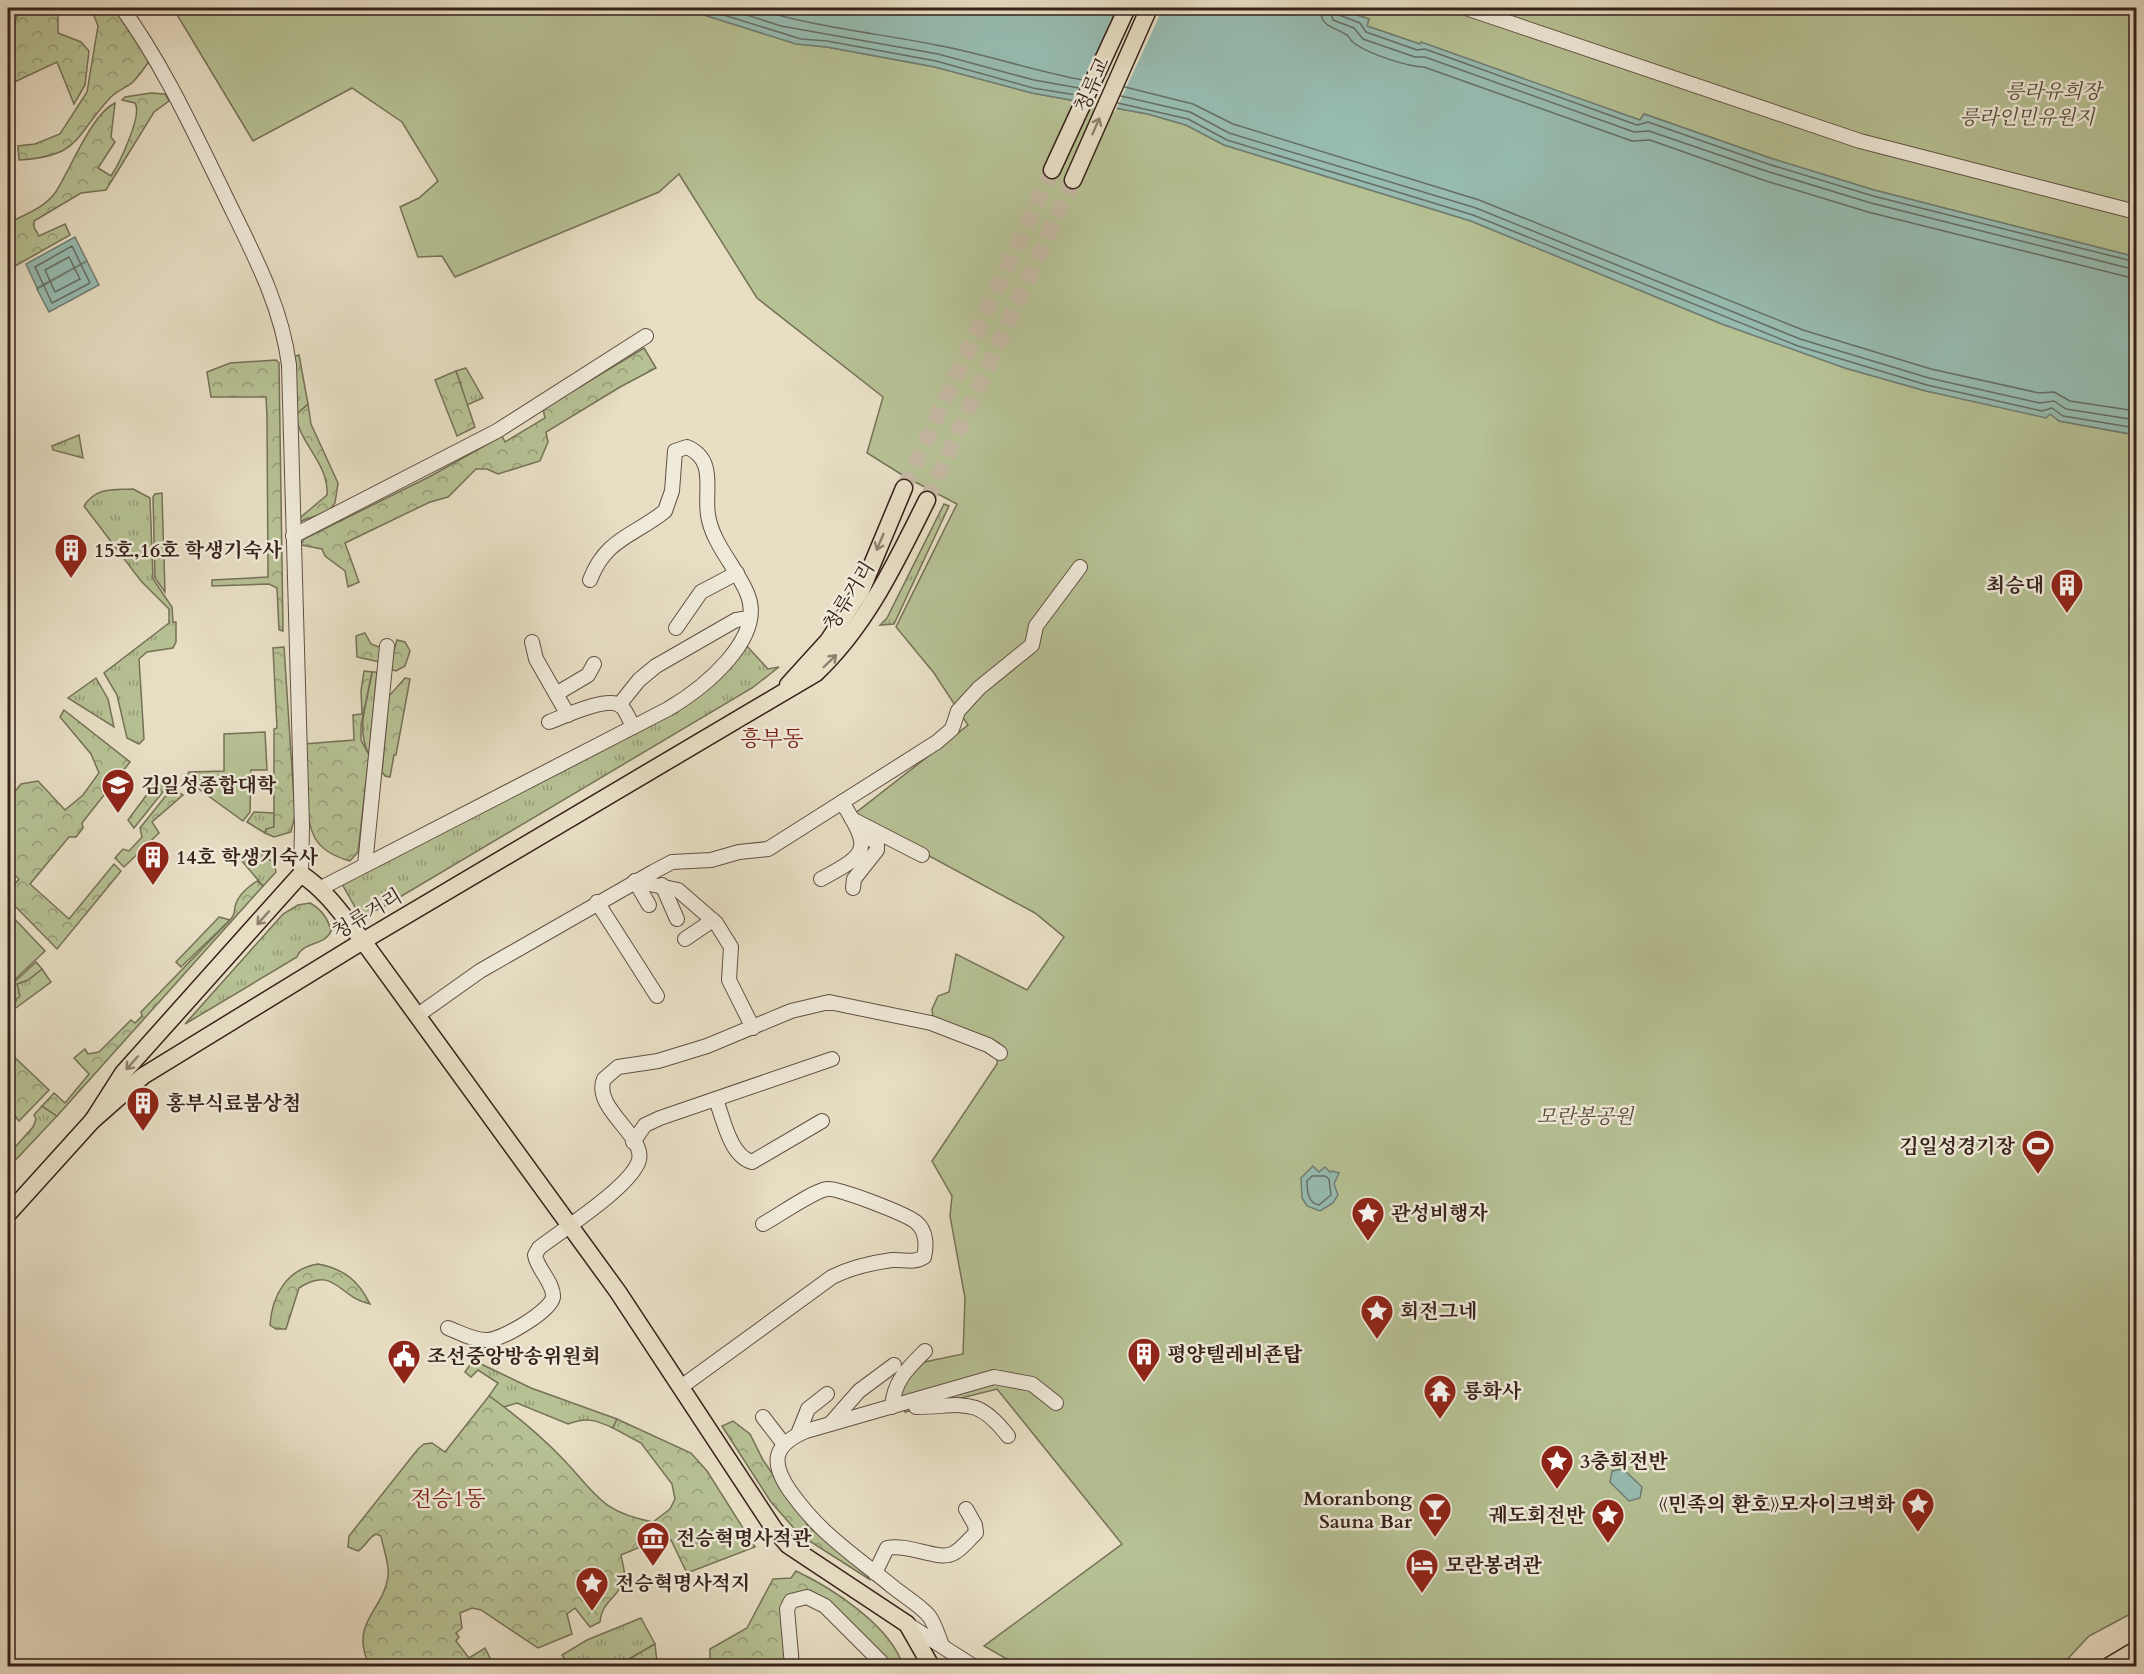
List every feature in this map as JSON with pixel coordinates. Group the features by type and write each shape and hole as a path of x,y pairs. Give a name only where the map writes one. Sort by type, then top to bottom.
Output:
{"main road":[{"name":"청류교","path":"1052,170 1127,8"},
{"name":"청류교","path":"1073,180 1149,8"},
{"name":"청류거리","path":"781,693 828,641 861,591 904,488"},
{"name":"청류거리","path":"8,1214 93,1120 143,1076 363,941 816,673 840,651 876,598 927,500"},
{"path":"93,1120 123,1073 301,874 321,888 363,941 570,1225 681,1387 765,1518 788,1545 907,1624 931,1666"},
{"path":"2109,1666 2136,1650"}],"street":[{"path":"122,8 179,101 276,308 286,341 289,365 302,827 301,874"},
{"path":"1466,8 1860,141 2136,212"},
{"path":"293,536 497,431 646,336"},
{"path":"321,888 633,727 688,697 712,677 740,644 751,608 748,594 708,517 707,470 704,460 687,447 675,451 672,491 665,511 627,533 605,552 590,580"},
{"path":"418,1015 447,997 480,971 635,881 672,862 711,860 739,852 768,849 937,742 952,729 962,706 979,688 1032,645 1036,626 1080,567"},
{"path":"676,628 701,592 736,573"},
{"path":"619,705 639,680 656,666 736,620 749,618"},
{"path":"532,642 536,659 568,715"},
{"path":"365,865 387,646"},
{"path":"556,694 588,675 594,664"},
{"path":"549,722 602,703 619,705"},
{"path":"619,705 633,727"},
{"path":"821,879 857,857 863,844 860,832 842,802"},
{"path":"852,819 922,855"},
{"path":"853,888 854,879 877,849 877,843 860,832"},
{"path":"635,881 678,890 713,920 725,934 731,947 729,980 753,1028"},
{"path":"635,881 649,905"},
{"path":"662,885 677,919"},
{"path":"597,902 657,996"},
{"path":"685,939 713,920"},
{"path":"448,1328 475,1339 489,1340 510,1334 548,1307 553,1300 553,1292 535,1255 570,1225 613,1194 638,1163 639,1156 633,1142 603,1093 602,1086 610,1072 618,1067 658,1061 707,1046 791,1011 829,1002 931,1023 988,1045 1000,1053"},
{"path":"633,1142 645,1125 832,1059"},
{"path":"716,1100 737,1153 744,1160 752,1162 822,1122"},
{"path":"681,1387 832,1277 849,1268 867,1264 896,1260 918,1261 924,1257 926,1248 924,1234 917,1223 903,1214 838,1189 821,1190 763,1224"},
{"path":"898,1405 893,1393 901,1375 925,1351"},
{"path":"830,1424 859,1391 894,1365"},
{"path":"942,1645 929,1616 832,1541 816,1525 796,1498 777,1465 783,1443 798,1434 994,1377 1032,1384 1056,1403"},
{"path":"798,1434 808,1409 827,1394"},
{"path":"898,1405 917,1407 967,1404 982,1410 998,1423 1008,1436"},
{"path":"763,1416 783,1443"},
{"path":"875,1573 887,1548 921,1550 944,1557 954,1553 976,1533 975,1525 966,1509"},
{"path":"792,1666 787,1609 791,1601 807,1597 825,1606 885,1666"},
{"path":"907,1624 973,1666"}],"green space":[{"path":"20,8 58,8 58,33 81,42 89,51 85,85 74,104 57,62 8,85 8,33 11,34"},
{"path":"83,8 114,8 150,60 133,82 112,96 74,142 65,149 39,158 19,160 18,146 35,144 60,134 87,92 98,26 93,13"},
{"name":"모란봉공원","path":"173,8 682,8 797,44 827,47 935,67 1032,93 1148,114 1186,125 1224,145 1471,221 1722,324 1845,368 1926,391 2050,413 2059,421 2136,435 2136,1611 2089,1636 2061,1666 1019,1666 984,1646 1122,1544 997,1389 905,1412 899,1390 915,1364 963,1354 965,1298 950,1216 952,1196 932,1161 997,1064 999,1043 933,1018 932,1009 938,996 949,992 956,954 1027,990 1064,937 1035,913 853,815 968,725 934,673 896,627 957,504 867,453 883,397 757,298 679,174 659,192 455,277 442,256 418,257 400,207 419,198 438,181 402,122 352,88 253,141"},
{"name":"릉라인민유원지","path":"1335,8 2136,8 2136,257 1874,190 1770,158 1644,114 1640,120 1367,26 1369,19"},
{"path":"151,93 165,94 169,101 154,112 106,190 81,193 34,221 34,227 39,236 65,224 70,235 8,270 8,223 33,211 55,193 89,131 106,109 115,103 111,137 115,142 98,168 111,176 124,151 136,118 135,103 122,100 125,97"},
{"path":"644,348 656,368 546,432 548,442 540,461 498,474 487,469 476,469 448,497 430,502 345,543 359,582 348,587 345,571 325,556 322,549 301,545 304,539 429,477 502,436 505,442 545,418 543,409"},
{"path":"299,355 308,404 296,415 293,357"},
{"path":"276,360 279,363 283,631 279,630 277,588 269,584 212,586 212,580 268,577 267,416 266,397 211,397 207,372 230,363"},
{"path":"466,368 483,398 467,405 456,371"},
{"path":"456,371 475,427 457,436 435,380"},
{"path":"308,404 311,424 338,483 335,503 329,511 299,522 301,517 327,495 319,463 298,425 296,415"},
{"path":"79,435 83,458 53,450 52,446"},
{"path":"133,489 150,498 153,579 172,607 173,622 176,622 176,642 173,648 147,652 139,659 144,739 139,744 127,738 117,695 104,673 169,623 169,609 141,581 84,506 99,493"},
{"path":"162,493 165,592 155,578 153,497 155,494"},
{"path":"944,504 949,506 894,624 880,625 887,618"},
{"path":"365,633 371,644 382,648 380,662 357,657 356,636"},
{"path":"397,640 405,642 410,651 405,666 396,671 389,669"},
{"path":"745,644 768,669 779,667 752,688 383,907 365,915 355,907 342,884 668,714"},
{"path":"284,647 295,815 291,832 274,837 265,833 266,829 274,827 274,729 277,728 273,648"},
{"path":"364,671 372,672 361,725 361,740 369,755 358,852 350,861 325,850 318,843 311,829 308,818 304,744 354,740 353,715 362,714 361,691"},
{"path":"372,672 377,672 369,755 365,745 363,724"},
{"path":"96,678 108,699 114,727 68,698"},
{"path":"405,678 410,679 390,777 385,776 382,772 389,696"},
{"path":"64,710 130,762 82,823 83,828 76,837 69,837 30,884 69,919 114,864 121,871 57,949 8,899 8,892 19,879 8,869 8,800 21,784 38,781 65,810 83,795 99,773 91,754 60,717"},
{"path":"265,732 267,770 251,770 250,812 243,821 185,779 189,772 224,771 224,734"},
{"path":"153,775 166,783 166,788 134,828 128,820 151,789 149,782"},
{"path":"172,788 183,795 152,822 159,833 124,867 115,858 123,849 129,851 142,837 140,828"},
{"path":"254,812 274,813 274,828 266,829 265,833 247,822"},
{"path":"256,850 274,863 276,872 263,886 242,861"},
{"path":"257,881 263,886 57,1116 42,1106 54,1093 65,1103 89,1074 74,1058 85,1049 88,1054 99,1052 131,1020 135,1023 142,1016 141,1012 230,920 240,896"},
{"path":"310,903 318,908 326,918 331,931 328,936 304,948 297,957 185,1024 283,914 298,905"},
{"path":"8,912 45,951 8,986"},
{"path":"219,917 230,920 181,967 176,962"},
{"path":"36,962 42,969 28,980 17,984 20,996 8,1007 8,988"},
{"path":"42,969 51,982 9,1013 8,1007 16,1001 17,984 28,980"},
{"path":"8,1051 49,1090 19,1121 8,1107 8,1084 15,1075 8,1064"},
{"path":"42,1106 57,1116 8,1168 8,1155 33,1127 36,1119 34,1115"},
{"path":"318,1264 335,1269 349,1277 360,1288 370,1304 350,1295 329,1281 311,1282 299,1288 286,1329 276,1329 270,1325 274,1304 283,1285 298,1271"},
{"path":"479,1363 531,1388 617,1419 613,1428 591,1420 568,1424 517,1403 504,1407 489,1396 498,1383 478,1370 471,1377 465,1372 470,1365"},
{"path":"489,1396 519,1418 546,1443 601,1500 622,1513 636,1518 653,1522 670,1509 675,1499 672,1484 641,1443 613,1428 617,1419 691,1453 707,1471 755,1547 687,1573 671,1540 647,1544 621,1555 624,1579 604,1609 600,1622 590,1627 575,1608 567,1614 572,1634 538,1648 481,1610 472,1608 460,1613 462,1628 456,1633 459,1637 456,1641 469,1658 485,1648 494,1666 394,1666 367,1660 363,1647 363,1636 385,1588 388,1567 381,1536 376,1534 358,1551 348,1547 349,1536 418,1449 424,1444 432,1443 445,1452"},
{"path":"733,1421 750,1434 763,1460 809,1527 867,1574 869,1579 800,1535 771,1502 722,1426"},
{"path":"796,1571 843,1598 873,1623 896,1651 903,1666 893,1666 828,1602 795,1595 788,1666 703,1666 710,1661 710,1649 747,1628 773,1579 791,1578"},
{"path":"641,1618 655,1644 617,1666 569,1666 562,1655 587,1640"},
{"path":"655,1644 657,1662 651,1666 617,1666"}],"water":[{"path":"682,8 1335,8 1369,19 1367,26 1420,44 1421,42 1640,120 1644,114 1770,158 1874,190 2136,257 2136,435 2059,421 2050,414 2046,418 1926,391 1845,368 1722,324 1471,221 1224,145 1186,125 1148,114 1032,93 935,67 827,47 796,44"},
{"path":"75,237 87,261 37,288 26,264"},
{"path":"87,261 99,285 49,312 37,289"},
{"path":"1313,1166 1319,1172 1325,1167 1330,1172 1339,1173 1334,1184 1338,1195 1333,1203 1320,1211 1307,1206 1302,1198 1301,1178"},
{"path":"1623,1469 1642,1487 1640,1498 1629,1501 1610,1482 1612,1471"}],"pier":[{"path":"1117,8 1163,8 1115,112 1073,104"}],"tunnel":[{"path":"904,488 1052,170"},
{"path":"927,500 1073,180"}],"place":[{"name":"15호,16호 학생기숙사","path":"71,579"},
{"name":"최승대","path":"2067,614"},
{"name":"김일성종합대학","path":"118,814"},
{"name":"14호 학생기숙사","path":"153,886"},
{"name":"홍부식료붐상첨","path":"143,1132"},
{"name":"김일성경기장","path":"2038,1175"},
{"name":"관성비행자","path":"1368,1242"},
{"name":"회전그네","path":"1377,1340"},
{"name":"평양텔레비죤탑","path":"1144,1383"},
{"name":"조선중앙방송위원회","path":"404,1385"},
{"name":"룡화사","path":"1440,1420"},
{"name":"3충회전반","path":"1557,1490"},
{"name":"《민족의 환호》모자이크벽화","path":"1918,1533"},
{"name":"Moranbong Sauna Bar","path":"1435,1538"},
{"name":"궤도회전반","path":"1608,1544"},
{"name":"전승혁명사적관","path":"653,1567"},
{"name":"모란봉려관","path":"1422,1594"},
{"name":"전승혁명사적지","path":"592,1612"}],"district":[{"name":"흥부동","path":"772,739"},
{"name":"전승1동","path":"448,1499"}],"park label":[{"name":"릉라유희장","path":"2053,91"}]}
